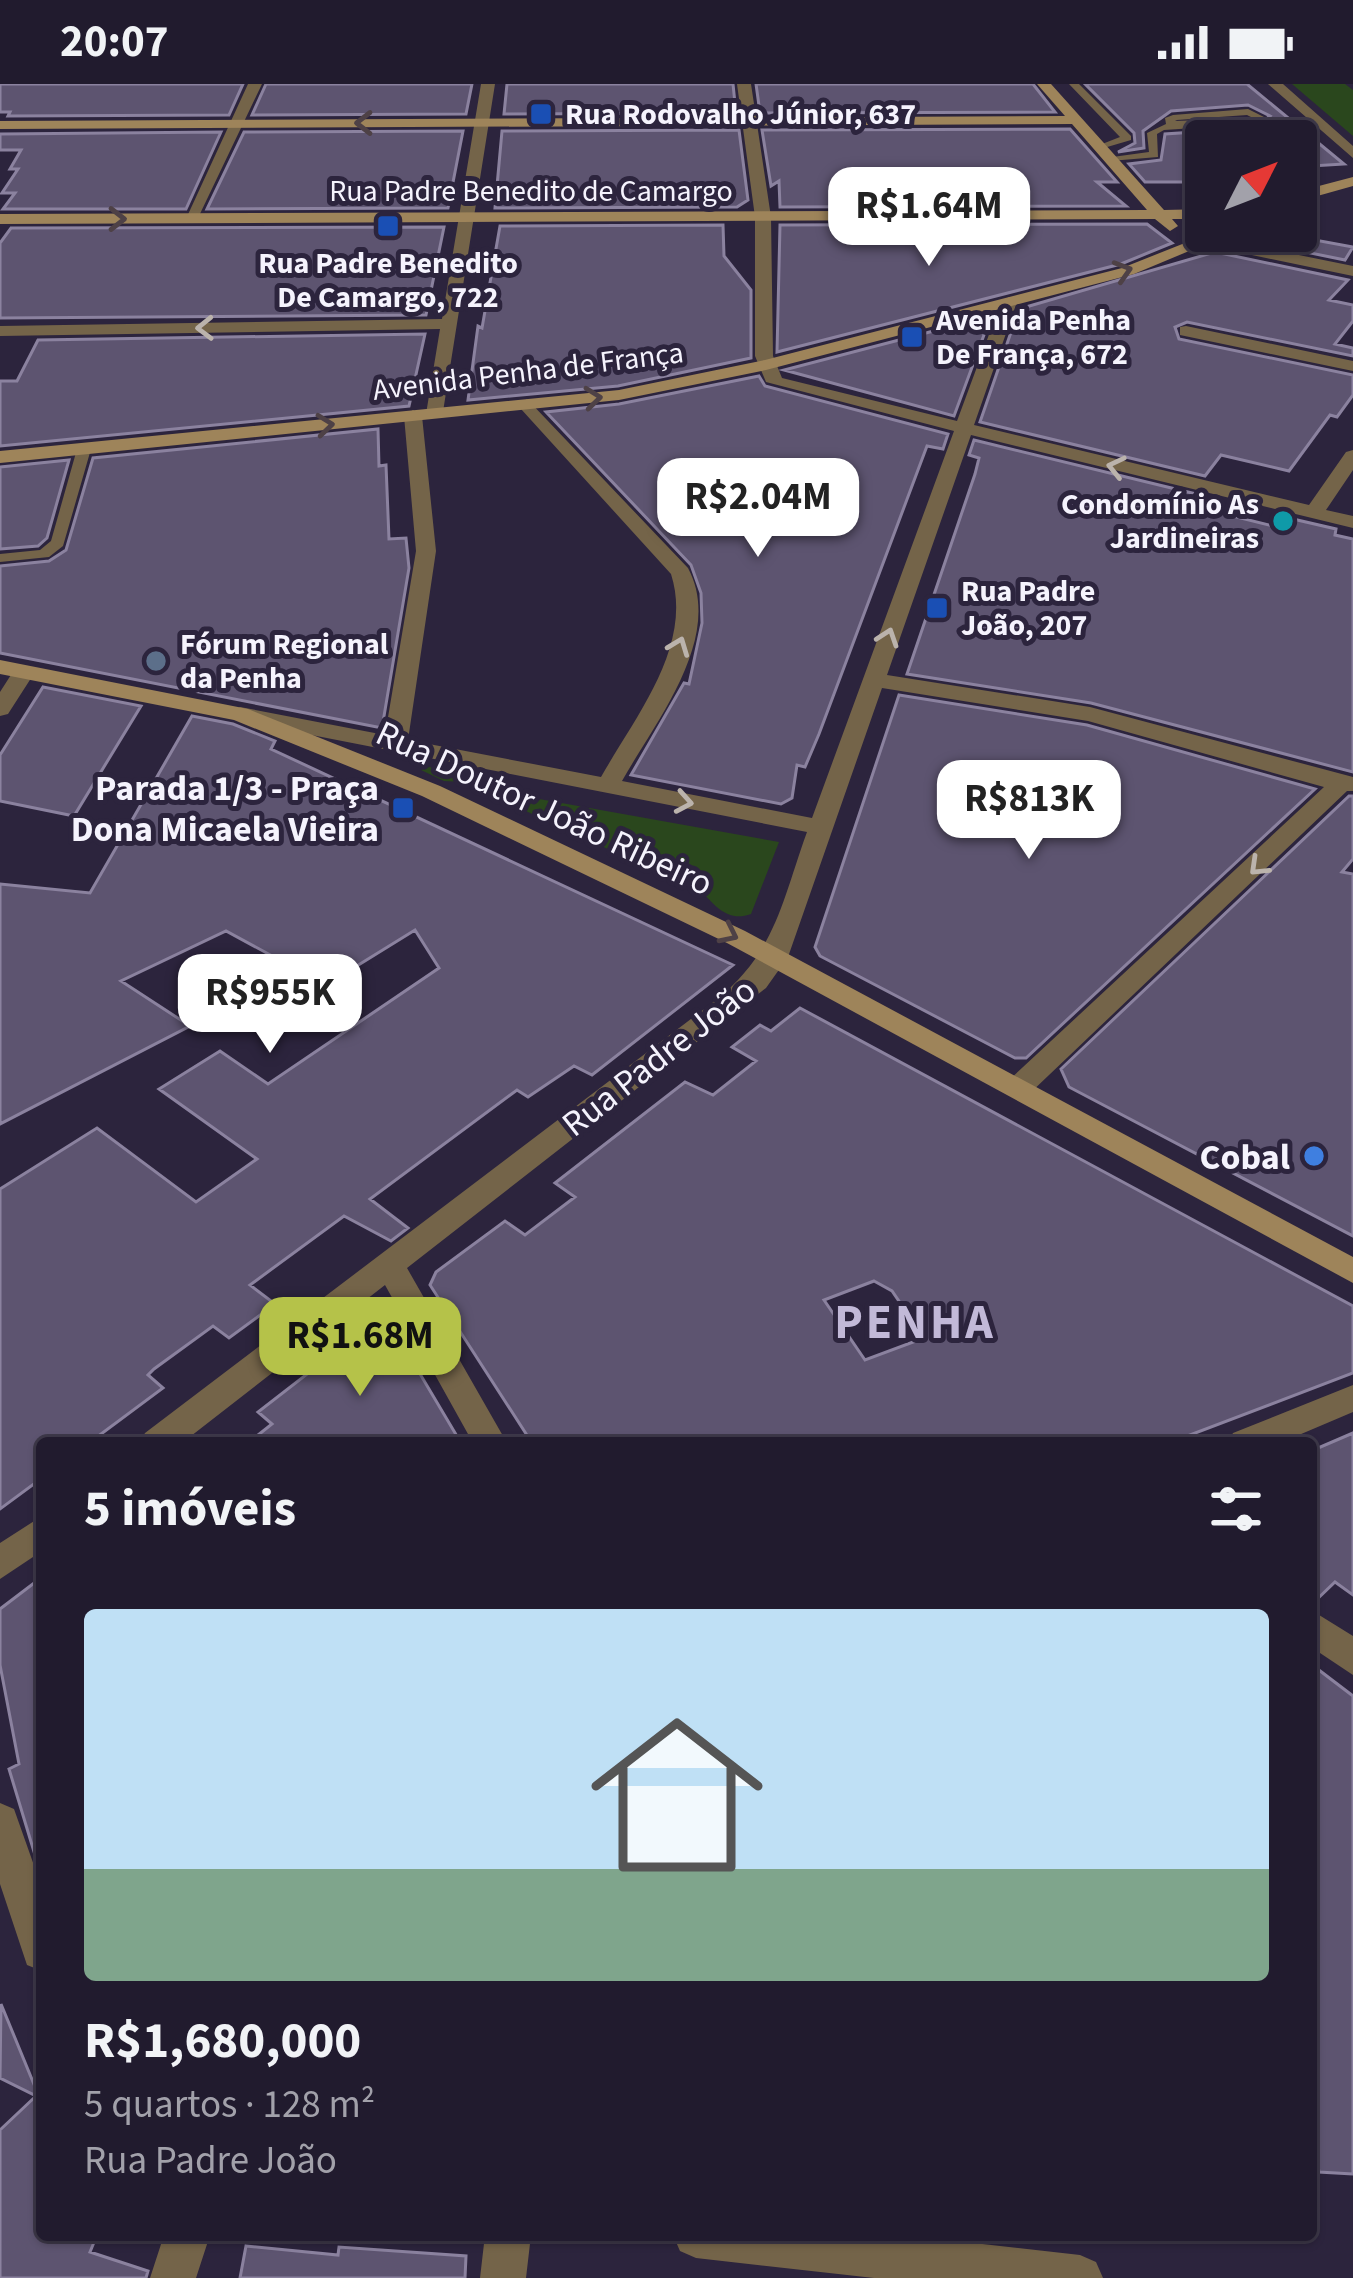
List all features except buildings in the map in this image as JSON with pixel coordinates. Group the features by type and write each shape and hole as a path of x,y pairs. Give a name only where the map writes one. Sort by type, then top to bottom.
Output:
{"main road":[{"path":"1044,84 1161,216 1185,234"},
{"path":"0,125 1076,120"},
{"path":"1317,192 1353,181"},
{"path":"1133,184 1185,199"},
{"name":"Rua Padre Benedito de Camargo","path":"0,219 1185,215"},
{"name":"Avenida Penha de França","path":"0,458 619,395 766,365 1128,271 1185,249"},
{"name":"Rua Doutor João Ribeiro","path":"12,670 240,714 430,791 775,957 1353,1271"}],"street":[{"path":"190,218 255,84"},
{"path":"396,741 426,551 424,415 448,324 488,84"},
{"path":"744,84 763,217 766,365 776,382 1353,522"},
{"path":"1275,84 1353,154"},
{"path":"1244,252 1353,271"},
{"name":"Rua Padre João","path":"165,1437 727,1006 756,982 775,957 1009,302"},
{"path":"0,332 448,324"},
{"path":"1186,331 1353,366"},
{"path":"527,405 681,572 687,591 690,611 682,642 607,788"},
{"path":"1315,513 1353,456"},
{"path":"0,709 12,670"},
{"path":"873,680 1090,714 1347,784"},
{"path":"240,714 822,827"},
{"path":"1017,1089 1347,784"},
{"path":"389,1264 487,1437"},
{"path":"1259,1437 1353,1398"},
{"path":"0,1564 36,1537"},
{"path":"1317,1630 1353,1658"},
{"path":"0,1822 36,1932"},
{"path":"173,2278 185,2241"},
{"path":"502,2278 507,2241"},
{"path":"749,2241 1080,2278"}],"lane":[{"path":"1074,84 1127,138"},
{"path":"1106,153 1127,138 1154,138 1174,126 1261,118 1248,112 1176,116 1168,121 1174,126"},
{"path":"1106,153 1154,155 1154,138"},
{"path":"0,558 44,554 58,544 83,449"}],"green space":[{"path":"1292,84 1345,84 1353,90 1353,136"},
{"path":"429,767 514,784 528,797 779,842 751,914 730,915 703,893 463,782 444,781 421,770"}],"place":[{"name":"Rua Rodovalho Júnior, 637","path":"541,114"},
{"name":"Rua Padre Benedito De Camargo, 722","path":"388,226"},
{"name":"Avenida Penha De França, 672","path":"912,337"},
{"name":"Condomínio As Jardineiras","path":"1283,521"},
{"name":"Rua Padre João, 207","path":"937,608"},
{"name":"Fórum Regional da Penha","path":"156,661"},
{"name":"Parada 1/3 - Praça Dona Micaela Vieira","path":"403,808"},
{"name":"Cobal","path":"1314,1156"}],"district":[{"name":"PENHA","path":"915,1321"}]}
